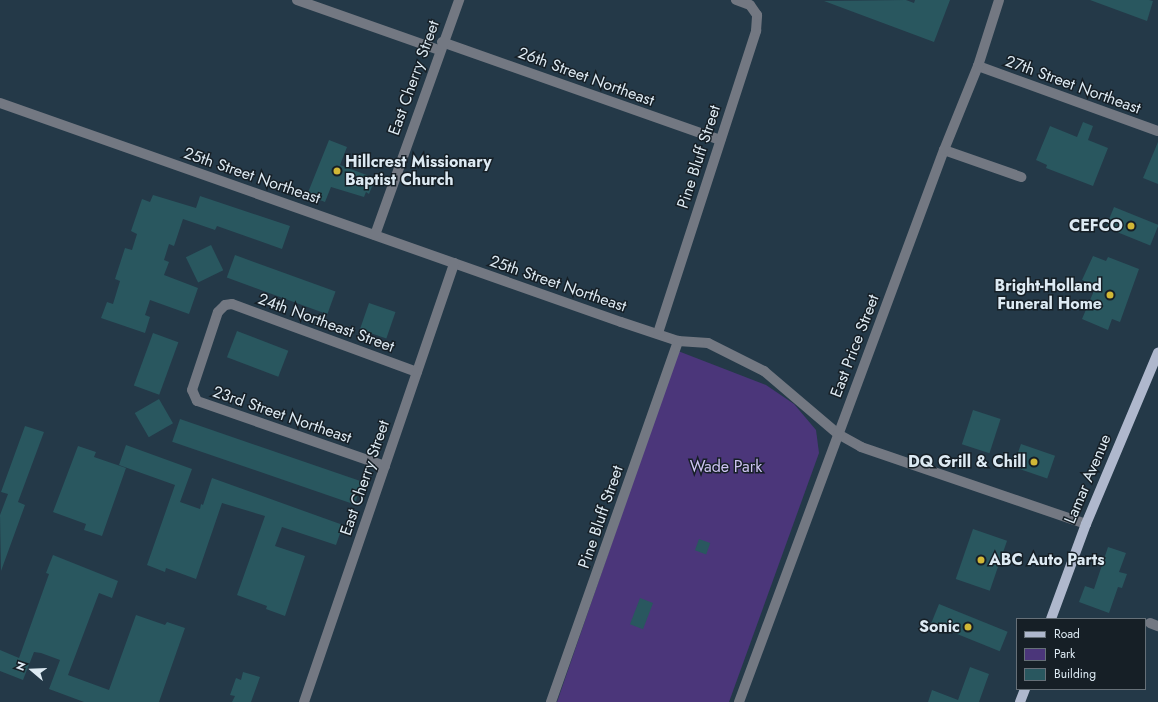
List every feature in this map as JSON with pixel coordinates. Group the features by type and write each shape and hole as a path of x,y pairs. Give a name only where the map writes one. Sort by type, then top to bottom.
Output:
{"main road":[{"name":"Lamar Avenue","path":"1050,618 1086,524 1158,353"},
{"path":"1020,702 1025,690"}],"street":[{"name":"26th Street Northeast","path":"297,0 441,46 720,140"},
{"name":"East Cherry Street","path":"375,235 441,46 459,0"},
{"name":"Pine Bluff Street","path":"658,333 756,31 757,15 750,5 736,0"},
{"name":"East Price Street","path":"739,702 944,150 978,66 999,0"},
{"name":"27th Street Northeast","path":"978,66 1158,131"},
{"name":"25th Street Northeast","path":"0,103 678,341 708,343 757,367 778,380 838,434 861,447 1086,524"},
{"path":"944,150 1021,177"},
{"name":"East Cherry Street","path":"304,702 454,263"},
{"name":"24th Northeast Street","path":"193,398 192,390 218,312 224,305 232,304 417,372"},
{"name":"Pine Bluff Street","path":"551,702 678,341"},
{"name":"23rd Street Northeast","path":"193,398 213,408 385,466"}],"green space":[{"name":"Wade Park","path":"678,351 766,385 794,404 816,430 819,453 729,702 557,702"}],"building":[{"path":"906,0 914,3 915,0 950,0 934,42 824,1"},
{"path":"1090,0 1149,0 1153,1 1147,21"},
{"path":"1083,122 1093,126 1088,140 1108,148 1093,186 1046,168 1047,165 1036,160 1050,126 1077,137"},
{"name":"Hillcrest Missionary Baptist Church","path":"329,140 347,147 340,165 372,177 370,183 373,184 369,194 366,192 364,197 331,187 325,202 307,195"},
{"name":"CEFCO","path":"1158,142 1158,184 1143,178"},
{"path":"153,195 196,208 200,196 290,226 282,249 217,226 215,230 183,219 174,246 169,244 164,260 169,262 164,275 198,288 189,314 150,300 145,315 150,317 145,333 101,318 107,302 113,304 120,281 115,279 125,248 132,250 137,234 131,231 142,199 150,202"},
{"name":"CEFCO","path":"1114,207 1158,225 1150,245 1106,227"},
{"path":"211,245 223,270 198,282 186,257"},
{"path":"235,255 336,292 327,314 227,278"},
{"name":"Bright-Holland Funeral Home","path":"1093,256 1106,261 1108,257 1139,269 1120,322 1112,319 1108,330 1082,319 1096,286 1082,280"},
{"path":"369,303 395,312 386,339 360,329"},
{"path":"237,331 288,351 278,377 227,357"},
{"path":"153,333 178,342 159,395 134,386"},
{"path":"159,399 173,423 149,437 135,413"},
{"path":"973,410 1001,419 989,453 962,444"},
{"path":"180,419 362,482 355,505 172,442"},
{"path":"25,426 44,432 18,502 25,505 1,571 0,515 8,494 1,492"},
{"name":"DQ Grill & Chill","path":"1021,444 1055,456 1047,478 1013,467"},
{"path":"126,445 192,469 180,502 200,509 201,504 203,505 212,478 343,525 336,545 282,527 275,546 305,556 285,616 266,609 267,606 237,595 265,516 222,503 196,579 166,568 165,572 147,565 175,485 119,465"},
{"path":"78,446 96,452 94,457 126,468 102,536 84,530 86,524 53,512"},
{"name":"ABC Auto Parts","path":"973,529 1007,541 990,591 956,579"},
{"path":"699,539 710,543 706,554 695,550"},
{"path":"1108,547 1126,553 1119,572 1127,574 1122,588 1118,587 1109,613 1079,602 1085,586 1094,589"},
{"path":"53,555 118,581 112,598 99,593 68,675 109,690 136,615 165,625 167,622 185,628 159,702 84,702 49,689 60,660 41,653 34,652 23,680 0,671 0,650 19,658 49,574 46,573"},
{"path":"640,598 653,603 643,629 630,624"},
{"name":"Sonic","path":"939,604 1008,632 1000,651 931,623"},
{"path":"970,667 989,674 979,702 928,702 932,690 958,700"},
{"path":"243,672 260,677 251,702 232,702 235,696 230,695 236,678 241,680"}],"place":[{"name":"Hillcrest Missionary Baptist Church","path":"337,171"},
{"name":"CEFCO","path":"1131,226"},
{"name":"Bright-Holland Funeral Home","path":"1110,295"},
{"name":"DQ Grill & Chill","path":"1034,462"},
{"name":"ABC Auto Parts","path":"981,560"},
{"name":"Sonic","path":"968,627"}]}
